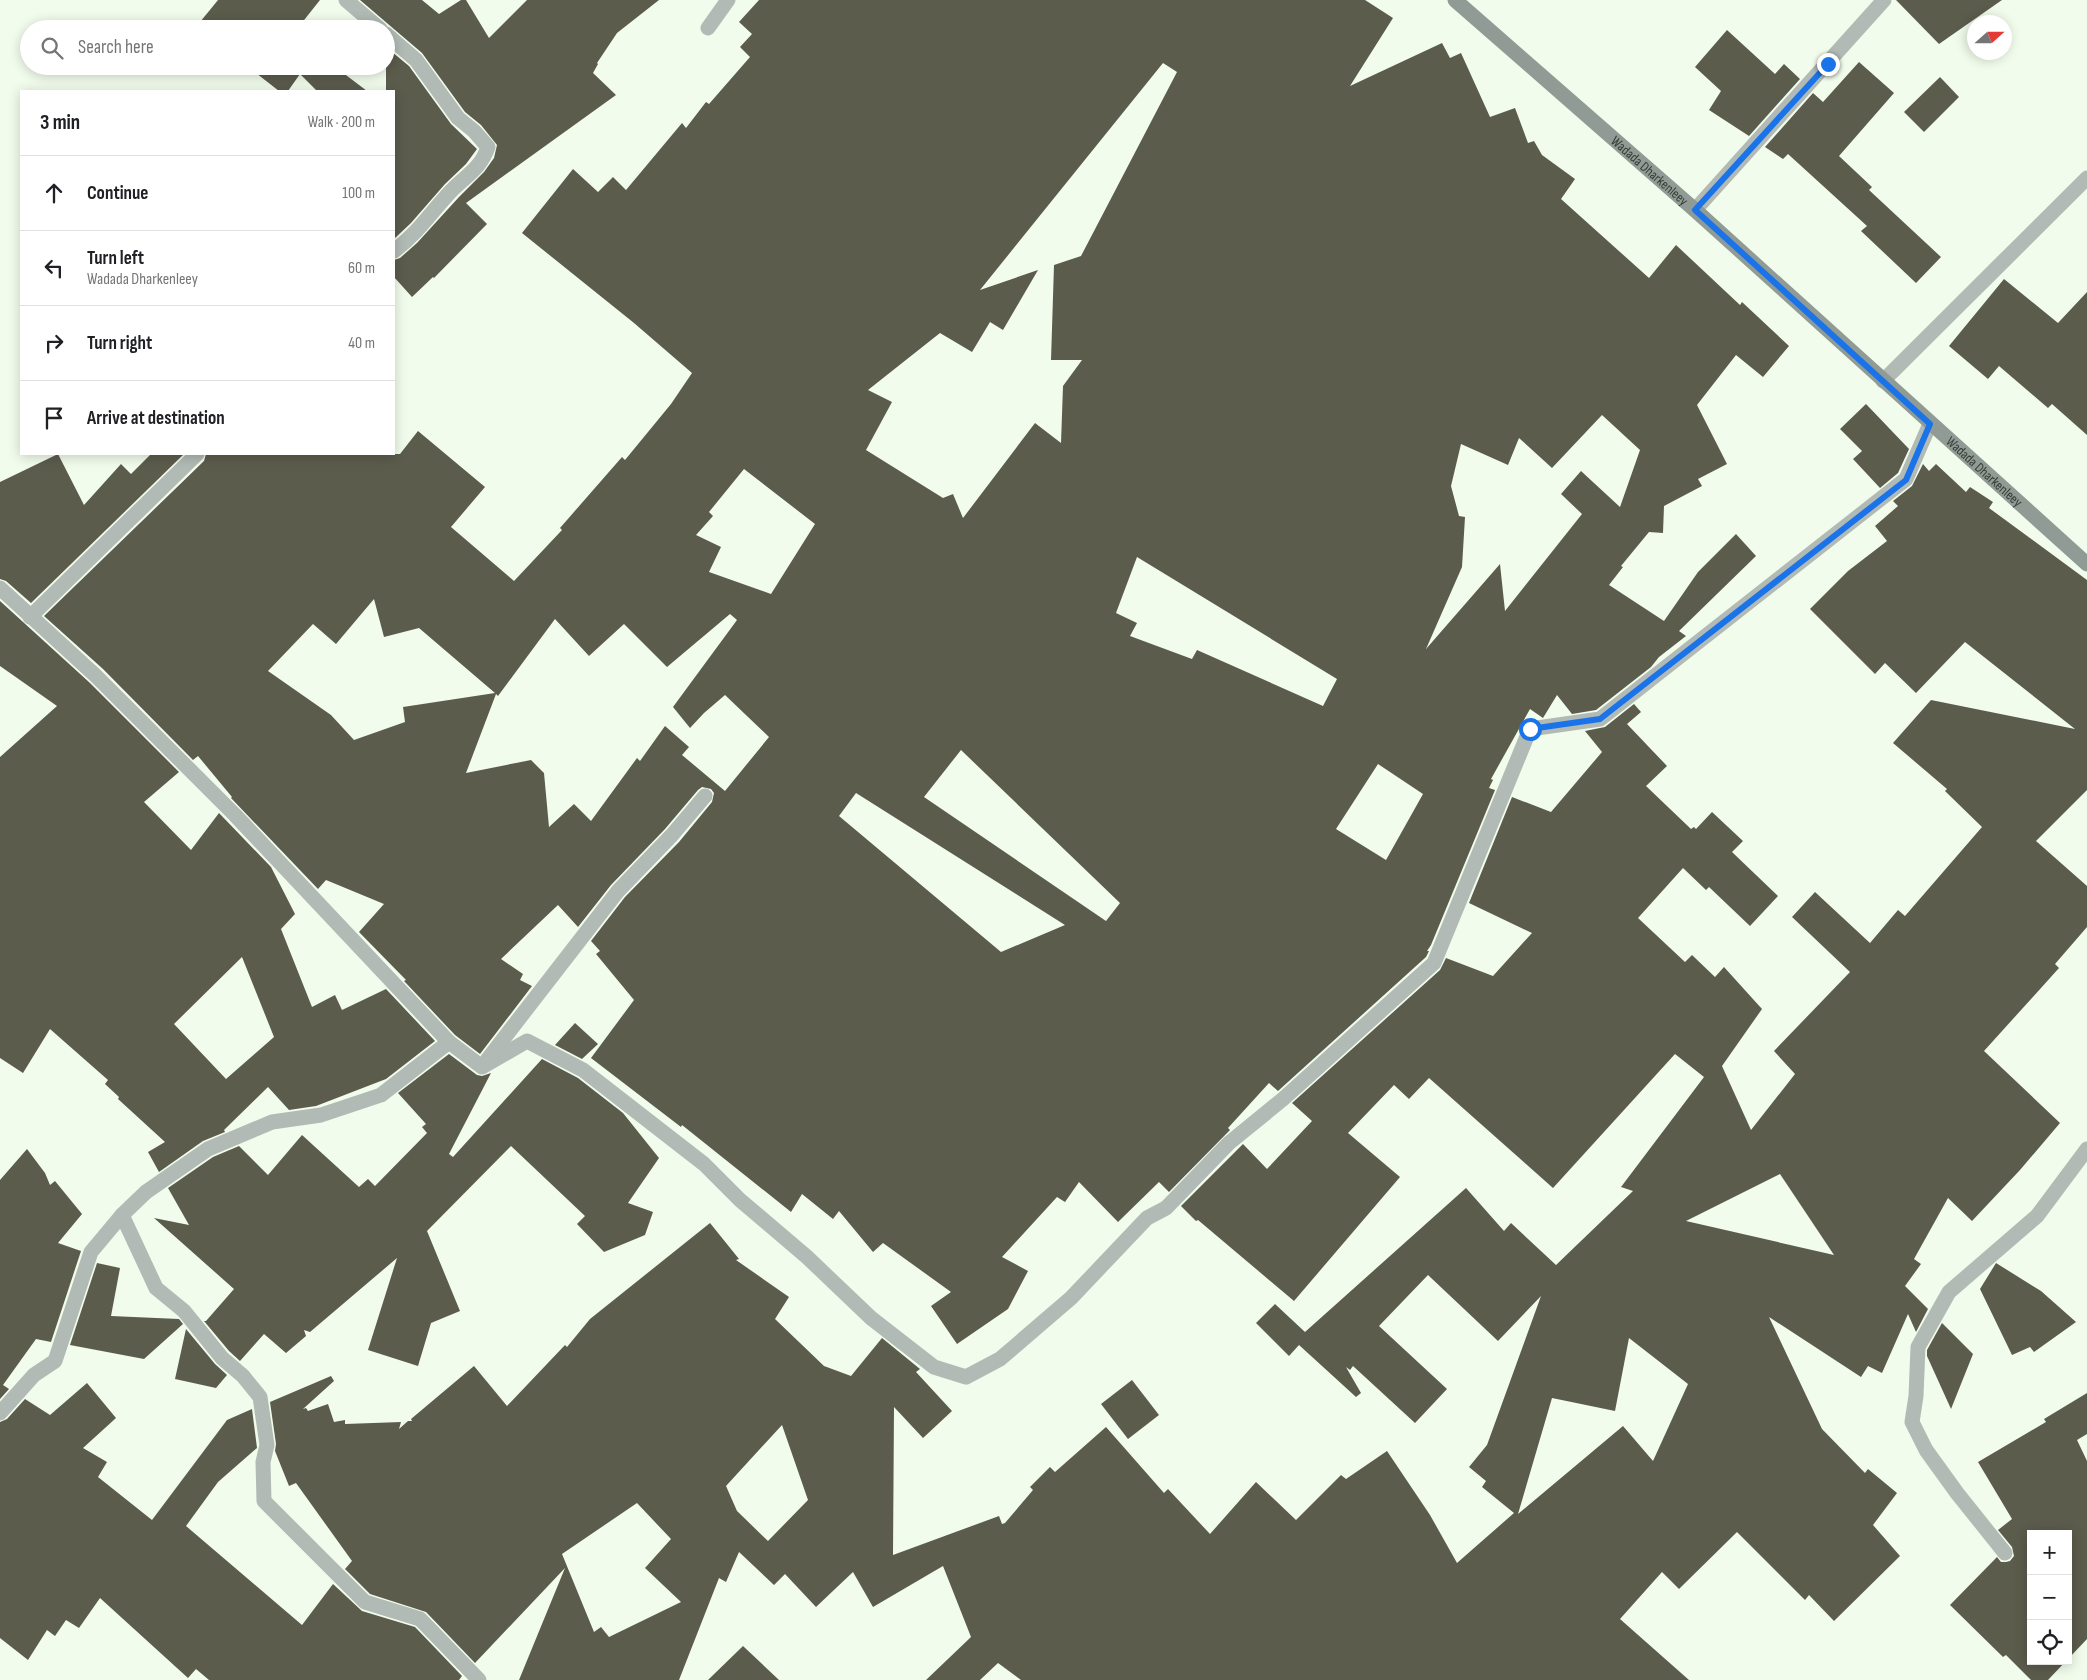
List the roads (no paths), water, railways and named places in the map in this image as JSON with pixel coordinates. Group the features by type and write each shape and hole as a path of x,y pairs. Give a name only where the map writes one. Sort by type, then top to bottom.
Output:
{"main road":[{"name":"Wadada Dharkenleey","path":"1455,0 1695,210 1930,424 2086,562"}],"street":[{"path":"346,0 369,20"},
{"path":"708,28 728,0"},
{"path":"1695,210 1884,0"},
{"path":"395,42 416,60 458,118 488,146 484,160 452,191 423,226 395,250"},
{"path":"1883,381 2087,178"},
{"path":"482,1067 527,1041 583,1070 704,1164 740,1200 806,1257 871,1318 934,1366 966,1377 1000,1359 1071,1298 1147,1218 1166,1208 1228,1143 1282,1098 1434,963 1530,729 1600,719 1906,480 1930,424"},
{"path":"30,617 196,455"},
{"path":"0,588 96,676 228,808 449,1042 482,1067"},
{"path":"482,1067 618,891 672,835 705,796"},
{"path":"0,1413 34,1375 55,1361 91,1252 122,1215 146,1192 208,1149 272,1122 321,1115 381,1095 449,1042"},
{"path":"2005,1553 1957,1493 1926,1450 1912,1422 1916,1396 1918,1347 1949,1292 2037,1216 2087,1149"},
{"path":"122,1215 156,1288 184,1311 222,1358 243,1376 260,1397 267,1445 263,1462 264,1500 364,1602 420,1619 478,1680"}]}
